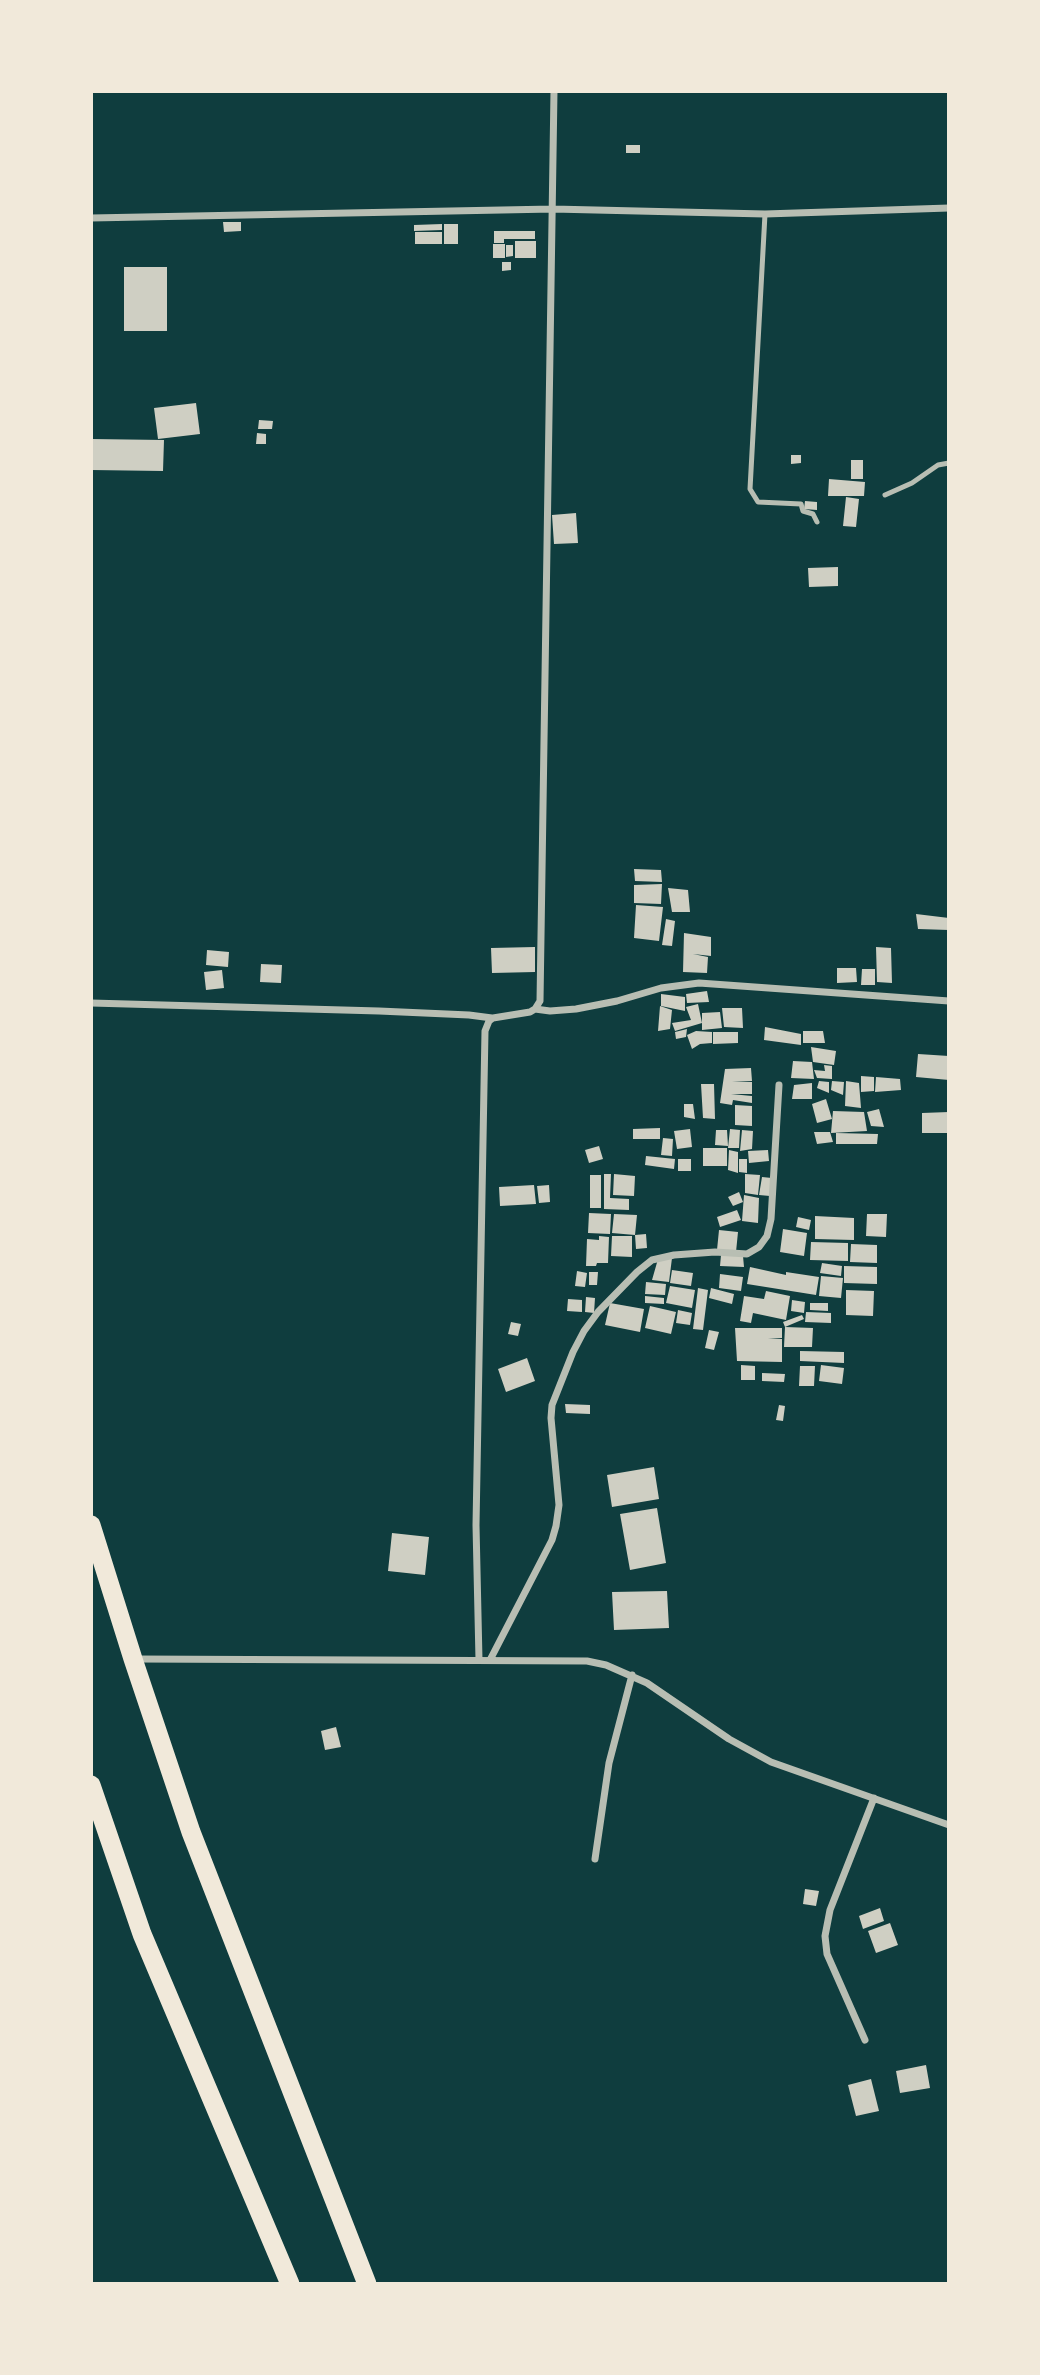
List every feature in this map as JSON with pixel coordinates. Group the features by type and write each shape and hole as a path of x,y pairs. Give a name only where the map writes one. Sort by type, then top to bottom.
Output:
{"highway":[{"path":"91,1525 191,1832 367,2284"},
{"path":"91,1785 142,1934 290,2284"}],"street":[{"path":"535,1009 540,1001 554,91"},
{"path":"91,218 552,209 765,214 949,208"},
{"path":"91,1003 405,1012 493,1018 535,1009 576,1009 661,988 699,983 949,1001"},
{"path":"479,1660 476,1525 485,1031 493,1018"},
{"path":"490,1660 552,1540 556,1526 559,1505 552,1405 573,1352 598,1312 652,1260 665,1256 702,1253 747,1254 759,1247 767,1236 771,1219 779,1085"},
{"path":"133,1659 587,1661 606,1665 647,1683 729,1739 771,1762 949,1825"},
{"path":"595,1859 609,1763 632,1675"},
{"path":"864,2040 827,1954 825,1936 830,1910 874,1798"}],"lane":[{"path":"765,214 750,489 758,502 801,504 803,511 813,514 817,522"},
{"path":"885,495 912,483 938,464 949,463"}],"building":[{"path":"626,145 640,145 640,153 626,153"},
{"path":"223,222 241,222 241,231 224,232"},
{"path":"442,224 442,230 414,231 414,225"},
{"path":"444,224 458,224 458,244 444,244"},
{"path":"494,231 535,231 535,239 504,239 504,243 494,243"},
{"path":"415,232 442,232 442,244 415,244"},
{"path":"515,241 536,241 536,258 515,258"},
{"path":"493,244 505,244 505,258 493,258"},
{"path":"506,245 513,245 513,256 506,257"},
{"path":"502,262 511,262 511,270 502,271"},
{"path":"124,267 167,267 167,331 124,331"},
{"path":"196,403 200,434 158,439 154,408"},
{"path":"259,420 273,421 272,429 258,429"},
{"path":"257,433 266,434 266,444 256,444"},
{"path":"91,439 164,440 163,471 91,470"},
{"path":"791,455 801,455 801,463 791,464"},
{"path":"851,460 863,460 863,479 851,479"},
{"path":"829,479 865,482 864,496 828,496"},
{"path":"846,497 859,499 856,527 843,526"},
{"path":"805,501 817,502 817,510 804,509"},
{"path":"576,513 578,543 554,544 552,515"},
{"path":"838,567 838,586 809,587 808,568"},
{"path":"634,869 661,870 662,882 635,881"},
{"path":"662,884 661,904 634,903 634,885"},
{"path":"668,888 688,890 690,912 672,912"},
{"path":"636,905 663,907 659,941 634,938"},
{"path":"916,914 949,918 949,930 918,929"},
{"path":"666,919 675,921 672,946 662,945"},
{"path":"684,933 711,937 711,956 693,954 708,957 707,973 683,972"},
{"path":"535,947 535,972 492,973 491,948"},
{"path":"876,947 891,948 892,983 877,982"},
{"path":"207,950 229,952 228,967 206,965"},
{"path":"261,964 282,965 281,983 260,982"},
{"path":"837,968 856,968 857,982 837,983"},
{"path":"862,969 875,969 875,985 861,985"},
{"path":"222,970 224,988 206,990 204,972"},
{"path":"707,991 709,1002 687,1003 686,994"},
{"path":"661,994 685,997 685,1011 661,1006"},
{"path":"698,1004 702,1023 675,1031 672,1023 691,1020 686,1007"},
{"path":"660,1006 672,1010 670,1029 658,1031"},
{"path":"722,1008 742,1008 743,1028 724,1027"},
{"path":"720,1012 722,1028 702,1030 702,1013"},
{"path":"765,1027 801,1034 801,1045 764,1040"},
{"path":"687,1029 686,1037 676,1039 675,1032"},
{"path":"696,1031 712,1032 712,1043 700,1044 692,1049 687,1035"},
{"path":"803,1031 823,1031 825,1043 803,1043"},
{"path":"713,1032 738,1032 738,1043 713,1044"},
{"path":"811,1047 836,1051 834,1065 813,1062"},
{"path":"918,1054 949,1056 949,1080 916,1077"},
{"path":"793,1061 812,1062 814,1079 791,1078"},
{"path":"824,1065 832,1066 832,1079 817,1078 814,1070 825,1071"},
{"path":"751,1068 752,1081 732,1081 752,1082 752,1094 731,1094 752,1096 752,1103 733,1100 732,1105 720,1103 725,1069"},
{"path":"861,1076 874,1077 874,1091 861,1092"},
{"path":"876,1077 900,1079 901,1090 875,1092"},
{"path":"819,1081 829,1082 829,1093 817,1088"},
{"path":"832,1081 844,1082 843,1095 831,1090"},
{"path":"846,1081 859,1083 861,1108 845,1106"},
{"path":"812,1083 812,1099 792,1099 794,1085"},
{"path":"701,1084 714,1084 715,1119 703,1118"},
{"path":"826,1099 832,1119 817,1123 812,1104"},
{"path":"684,1104 693,1104 695,1119 684,1117"},
{"path":"735,1105 752,1106 752,1126 735,1125"},
{"path":"879,1109 884,1127 871,1126 867,1112"},
{"path":"833,1111 864,1112 867,1131 831,1133"},
{"path":"949,1112 949,1133 922,1133 922,1113"},
{"path":"660,1128 660,1139 633,1139 633,1129"},
{"path":"690,1129 692,1147 677,1149 674,1131"},
{"path":"730,1129 740,1130 739,1148 728,1148"},
{"path":"716,1130 727,1130 728,1146 715,1145"},
{"path":"742,1130 753,1131 752,1149 740,1151"},
{"path":"814,1132 830,1132 833,1142 817,1144"},
{"path":"836,1133 878,1134 877,1144 836,1144"},
{"path":"663,1138 673,1139 672,1156 661,1155"},
{"path":"599,1146 603,1159 589,1163 585,1150"},
{"path":"703,1148 727,1148 727,1166 703,1166"},
{"path":"729,1150 738,1152 738,1173 728,1170"},
{"path":"768,1150 769,1161 749,1163 748,1151"},
{"path":"646,1156 675,1159 674,1169 645,1165"},
{"path":"678,1159 691,1159 691,1171 678,1171"},
{"path":"739,1159 747,1159 747,1173 739,1172"},
{"path":"604,1174 611,1174 610,1198 629,1199 629,1210 604,1209"},
{"path":"614,1174 635,1176 634,1196 613,1195"},
{"path":"745,1174 760,1175 758,1195 745,1193"},
{"path":"590,1175 601,1175 601,1208 590,1208"},
{"path":"762,1177 772,1178 770,1196 759,1195"},
{"path":"534,1185 536,1204 500,1206 499,1187"},
{"path":"549,1185 550,1202 539,1203 537,1186"},
{"path":"739,1192 743,1202 733,1206 728,1197"},
{"path":"744,1195 759,1198 758,1223 742,1221"},
{"path":"737,1210 741,1220 720,1227 717,1217"},
{"path":"589,1213 611,1214 610,1234 588,1233"},
{"path":"614,1214 637,1215 635,1235 612,1233"},
{"path":"867,1214 887,1214 886,1237 866,1236"},
{"path":"815,1216 854,1218 854,1240 815,1239"},
{"path":"798,1217 811,1220 809,1230 796,1227"},
{"path":"783,1229 807,1233 804,1256 780,1252"},
{"path":"719,1230 738,1232 736,1252 717,1250"},
{"path":"646,1234 647,1248 636,1249 635,1235"},
{"path":"599,1236 609,1237 608,1263 586,1266 587,1239 599,1240"},
{"path":"612,1236 632,1236 632,1257 611,1256"},
{"path":"811,1242 848,1243 848,1261 810,1260"},
{"path":"851,1244 877,1245 877,1263 850,1262"},
{"path":"721,1255 743,1256 744,1267 720,1266"},
{"path":"672,1258 669,1282 652,1280 658,1259"},
{"path":"822,1263 842,1266 841,1276 820,1273"},
{"path":"844,1266 877,1267 877,1284 844,1283"},
{"path":"750,1267 786,1275 786,1272 819,1277 816,1295 747,1284"},
{"path":"672,1270 693,1273 691,1286 670,1283"},
{"path":"577,1271 587,1273 585,1287 575,1286"},
{"path":"589,1272 598,1272 597,1285 589,1285"},
{"path":"720,1274 743,1277 741,1291 719,1288"},
{"path":"821,1276 843,1278 841,1298 819,1296"},
{"path":"646,1282 666,1284 665,1295 645,1294"},
{"path":"670,1286 695,1290 692,1308 666,1303"},
{"path":"698,1288 708,1290 703,1330 693,1329"},
{"path":"711,1288 734,1294 732,1304 709,1298"},
{"path":"846,1290 874,1291 873,1316 846,1315"},
{"path":"766,1291 790,1296 786,1320 753,1313 751,1323 740,1321 744,1296 764,1299"},
{"path":"645,1296 664,1298 664,1304 645,1303"},
{"path":"586,1297 595,1298 594,1313 585,1312"},
{"path":"568,1299 582,1300 582,1312 567,1311"},
{"path":"792,1300 805,1302 804,1313 791,1311"},
{"path":"610,1303 644,1309 640,1332 605,1325"},
{"path":"810,1303 828,1303 828,1311 810,1310"},
{"path":"650,1306 676,1312 671,1334 645,1328"},
{"path":"678,1310 692,1313 690,1325 676,1323"},
{"path":"806,1312 831,1313 831,1323 805,1322"},
{"path":"802,1315 804,1319 785,1327 783,1322"},
{"path":"511,1322 521,1324 518,1336 508,1334"},
{"path":"785,1327 813,1328 812,1347 784,1347"},
{"path":"735,1328 782,1328 782,1338 768,1338 782,1339 782,1362 737,1361"},
{"path":"709,1330 719,1332 714,1350 705,1348"},
{"path":"800,1351 844,1352 844,1363 800,1361"},
{"path":"527,1358 535,1381 506,1392 498,1369"},
{"path":"741,1365 755,1366 755,1380 741,1380"},
{"path":"821,1365 844,1368 842,1384 819,1381"},
{"path":"800,1366 815,1366 814,1386 799,1386"},
{"path":"762,1373 785,1374 784,1382 762,1381"},
{"path":"565,1404 590,1405 590,1414 566,1413"},
{"path":"779,1405 785,1406 783,1421 776,1420"},
{"path":"654,1467 659,1499 612,1507 607,1475"},
{"path":"657,1508 666,1563 630,1570 620,1514"},
{"path":"392,1533 429,1537 425,1575 388,1571"},
{"path":"667,1591 669,1628 614,1630 612,1592"},
{"path":"336,1727 341,1747 325,1750 321,1731"},
{"path":"805,1889 819,1891 816,1906 803,1904"},
{"path":"880,1908 884,1921 863,1929 859,1916"},
{"path":"890,1923 898,1945 876,1953 868,1931"},
{"path":"926,2065 930,2088 900,2093 896,2071"},
{"path":"871,2079 879,2111 856,2116 848,2085"}]}
